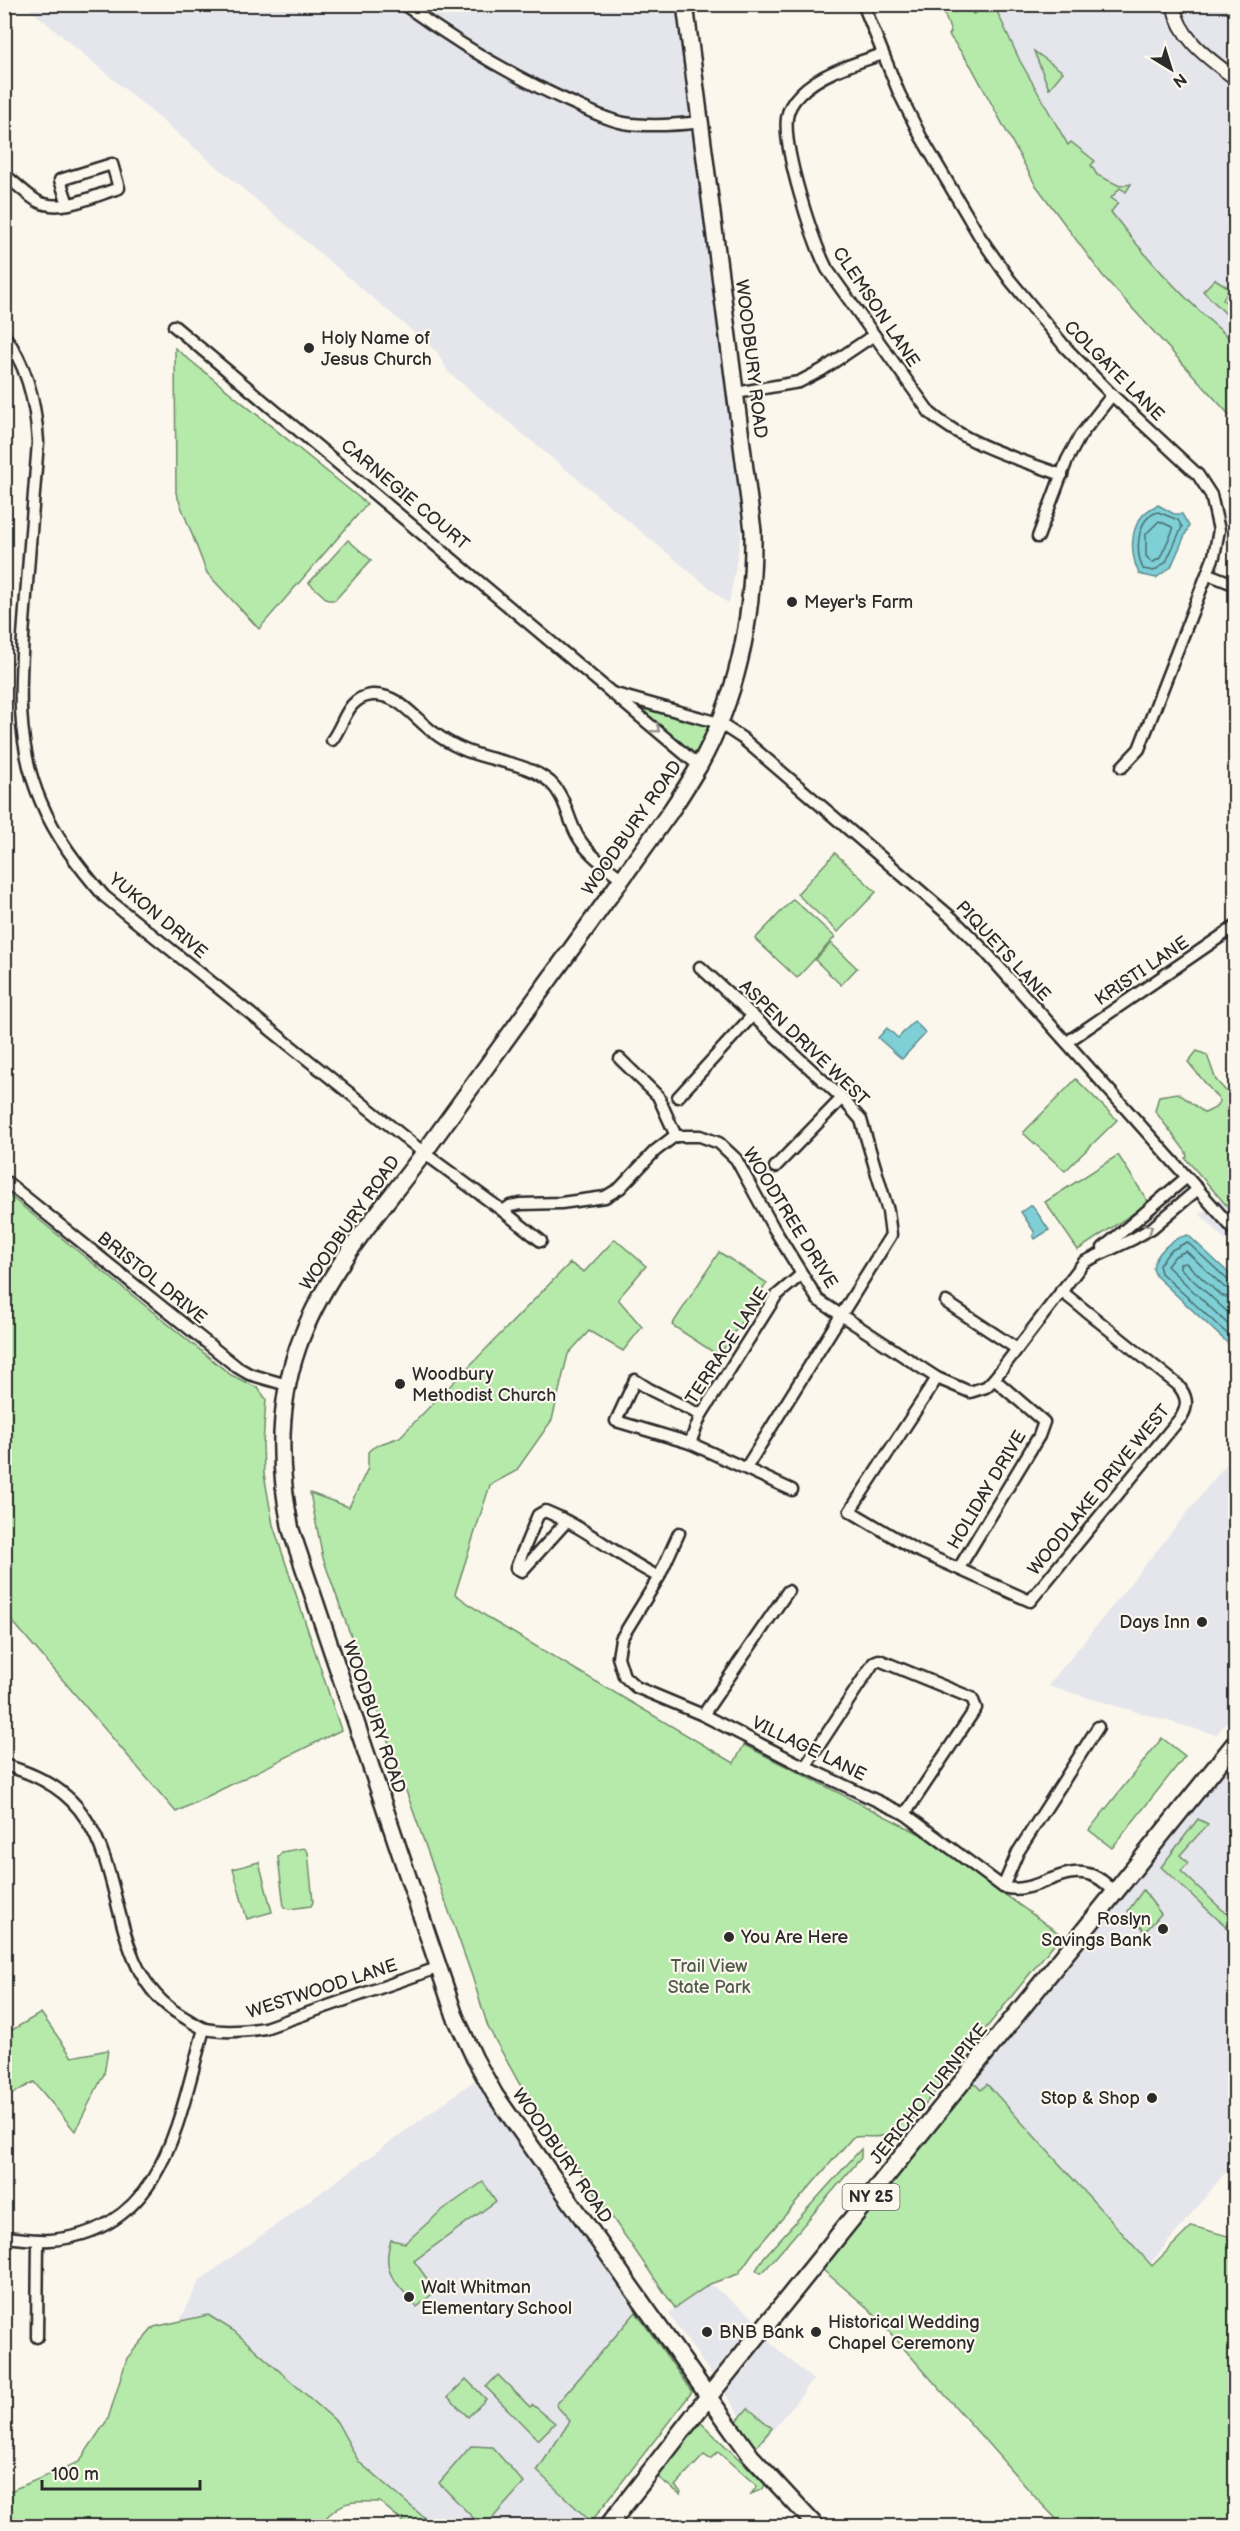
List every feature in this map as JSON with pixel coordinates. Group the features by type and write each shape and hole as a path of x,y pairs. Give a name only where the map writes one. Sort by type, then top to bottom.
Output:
{"main road":[{"name":"WOODBURY ROAD","path":"685,4 753,531 753,563 745,639 719,723 699,766 670,812 318,1299 298,1345 287,1385 282,1413 280,1451 284,1498 291,1530 462,2033 495,2095 752,2456 816,2526"},
{"name":"JERICHO TURNPIKE","path":"608,2526 709,2396 1236,1742"}],"street":[{"path":"403,4 478,53 555,96 604,117 644,125 701,122"},
{"name":"COLGATE LANE","path":"863,4 921,137 980,237 1040,317 1112,395 1198,476 1211,495 1219,530 1208,574 1139,749 1122,767"},
{"path":"1173,4 1182,32 1191,43 1236,79"},
{"name":"CLEMSON LANE","path":"883,54 810,85 791,106 787,117 792,159 816,246 827,269 930,413 950,429 971,441 1062,475"},
{"path":"4,174 38,201 49,205 68,204 119,189 112,164 60,180 68,204"},
{"name":"CARNEGIE COURT","path":"174,326 699,766"},
{"path":"736,393 800,382 822,370 874,334"},
{"name":"YUKON DRIVE","path":"4,335 21,363 37,417 38,442 20,674 20,716 29,769 40,802 75,863 104,896 424,1153"},
{"path":"1038,537 1080,436 1112,395"},
{"path":"1208,574 1236,585"},
{"name":"CARNEGIE COURT","path":"612,693 719,723"},
{"path":"332,740 341,728 346,711 352,703 370,695 391,698 432,731 460,748 543,777 560,793 573,827 584,845 622,879"},
{"name":"PIQUETS LANE","path":"719,723 757,751 952,918 1067,1042 1236,1232"},
{"name":"KRISTI LANE","path":"1067,1042 1236,926"},
{"name":"ASPEN DRIVE WEST","path":"700,967 842,1098 861,1120 888,1211 891,1235 746,1468"},
{"path":"678,1097 752,1016"},
{"path":"503,1211 510,1206 521,1204 561,1203 605,1197 620,1188 655,1151 676,1136 658,1096 620,1059"},
{"path":"775,1167 842,1098"},
{"name":"WOODTREE DRIVE","path":"676,1136 700,1136 720,1143 736,1159 818,1300 937,1378 970,1392 986,1387 994,1379 1084,1262 1097,1254 1187,1177"},
{"path":"424,1153 541,1241"},
{"name":"BRISTOL DRIVE","path":"4,1180 237,1368 287,1385"},
{"name":"WOODTREE DRIVE","path":"1097,1254 1133,1239 1152,1228 1198,1189"},
{"name":"TERRACE LANE","path":"690,1443 701,1415 776,1296 802,1274"},
{"name":"WOODLAKE DRIVE WEST","path":"937,1378 850,1511 914,1549 1030,1601 1186,1410 1186,1400 1178,1385 1061,1291"},
{"path":"946,1302 1017,1349"},
{"name":"HOLIDAY DRIVE","path":"959,1568 1039,1436 1044,1422 994,1379"},
{"path":"701,1415 635,1380 616,1421 690,1443 792,1490"},
{"path":"567,1521 522,1571 516,1568 538,1515 545,1511 567,1521 587,1531 659,1577"},
{"name":"VILLAGE LANE","path":"679,1533 659,1577 621,1639 618,1657 624,1676 636,1687 704,1715 805,1767 905,1814 1004,1887"},
{"path":"704,1715 788,1591"},
{"path":"805,1767 874,1662 879,1660 975,1701 976,1707 905,1814"},
{"path":"1098,1728 1018,1852 1004,1887 1011,1889 1028,1887 1058,1876 1083,1873 1097,1878 1114,1892"},
{"name":"WESTWOOD LANE","path":"4,1765 32,1774 56,1788 75,1804 87,1820 98,1843 139,1974 167,2007 204,2029 243,2031 265,2028 440,1967"},
{"path":"4,2237 38,2240 73,2237 109,2222 132,2206 152,2182 169,2147 204,2029"},
{"path":"37,2337 38,2240"}],"shaded area":[{"path":"25,5 682,5 738,431 741,536 729,604 449,373 437,352"},
{"path":"994,5 1235,5 1235,343 1196,311 1138,249 1089,184 1013,50"},
{"path":"1235,1189 1235,1250 1200,1214"},
{"path":"1235,1453 1235,1711 1216,1735 1048,1686"},
{"path":"1235,1754 1235,2161 1150,2264 988,2084 981,2091 973,2082 973,2070"},
{"name":"Walt Whitman Elementary School","path":"474,2081 636,2312 557,2405 570,2420 537,2471 591,2522 588,2526 434,2526 359,2462 337,2422 234,2331 208,2315 180,2321 199,2281"},
{"path":"710,2284 753,2317 772,2344 813,2380 761,2445 668,2313"}],"green space":[{"path":"941,5 969,5 973,14 994,5 1020,61 1068,145 1071,142 1095,161 1091,165 1097,175 1120,186 1131,184 1126,192 1120,188 1111,198 1118,203 1111,212 1170,281 1235,343 1235,421 1103,276 1035,184 971,66 949,35 951,32"},
{"path":"1034,51 1063,72 1049,89"},
{"path":"1215,279 1229,288 1223,300 1235,308 1235,323 1203,291"},
{"path":"175,348 367,504 259,629 207,573 176,493"},
{"path":"348,540 371,560 335,600 328,600 309,583"},
{"path":"617,696 717,724 699,764"},
{"path":"835,853 876,892 838,932 797,894"},
{"path":"793,899 835,937 797,978 755,939"},
{"path":"831,943 857,968 841,985 815,960"},
{"path":"1197,1051 1207,1055 1216,1080 1235,1101 1235,1215 1185,1158 1187,1157 1186,1152 1155,1111 1159,1096 1178,1093 1205,1113 1215,1108 1220,1101 1188,1062"},
{"path":"1076,1079 1117,1120 1065,1171 1023,1133"},
{"path":"1118,1155 1149,1203 1078,1250 1045,1202"},
{"path":"5,1192 231,1375 258,1388 266,1399 264,1474 273,1525 341,1730 176,1812 7,1615 5,1616"},
{"name":"Trail View State Park","path":"615,1239 646,1266 618,1299 642,1327 623,1351 589,1331 568,1354 552,1420 516,1471 490,1485 455,1594 493,1621 734,1763 744,1745 922,1835 1061,1935 897,2139 888,2134 879,2137 852,2138 755,2250 738,2274 710,2284 675,2308 519,2083 488,2027 472,1976 323,1558 310,1493 349,1507 368,1468 368,1452 400,1437 570,1263 584,1272"},
{"path":"719,1252 767,1283 719,1356 672,1325"},
{"path":"1162,1738 1185,1756 1112,1848 1089,1830"},
{"path":"1198,1819 1208,1824 1180,1855 1188,1863 1181,1871 1232,1919 1230,1922 1235,1927 1235,1935 1161,1867"},
{"path":"304,1848 308,1852 313,1902 311,1906 289,1909 284,1907 278,1857 282,1852"},
{"path":"259,1862 272,1912 247,1919 233,1869"},
{"path":"1143,1890 1161,1914 1145,1932 1128,1911"},
{"path":"41,2013 72,2057 108,2050 104,2074 75,2131 34,2082 5,2098 5,2034"},
{"path":"973,2082 981,2090 987,2084 1152,2266 1192,2226 1235,2238 1235,2526 1096,2526 1089,2519 1080,2526 1063,2526 870,2310 816,2264"},
{"path":"861,2149 861,2158 764,2271 761,2273 756,2270 764,2257"},
{"path":"483,2182 496,2201 414,2261 436,2291 417,2307 397,2284 389,2270 388,2252 391,2240 405,2243 441,2211"},
{"path":"636,2312 692,2392 591,2522 537,2471 570,2421 556,2405"},
{"path":"208,2315 234,2331 337,2422 359,2462 434,2526 408,2526 380,2502 352,2502 333,2511 318,2526 5,2526 5,2493 79,2462 108,2419 127,2358 154,2327"},
{"path":"498,2375 530,2407 533,2405 555,2423 538,2440 486,2387"},
{"path":"466,2379 486,2399 468,2417 448,2397"},
{"path":"748,2408 772,2428 751,2453 731,2428"},
{"path":"694,2416 765,2484 763,2489 751,2494 757,2486 718,2452 710,2459 704,2455 675,2486 681,2492 680,2494 650,2471"},
{"path":"471,2446 492,2447 524,2483 488,2523 478,2523 439,2483"}],"water":[{"path":"1158,505 1174,514 1182,514 1189,526 1171,567 1156,578 1139,574 1133,554 1133,544 1136,526 1141,517"},
{"path":"914,1021 926,1033 902,1059 878,1038 887,1028 898,1038"},
{"path":"1032,1205 1049,1230 1035,1239 1033,1235 1035,1233 1021,1212"},
{"path":"1188,1235 1235,1279 1235,1350 1156,1276 1153,1269 1157,1257 1165,1247 1176,1239"}],"place":[{"name":"Holy Name of Jesus Church","path":"309,348"},
{"name":"Meyer's Farm","path":"792,602"},
{"name":"Woodbury Methodist Church","path":"400,1384"},
{"name":"Days Inn","path":"1202,1622"},
{"name":"Roslyn Savings Bank","path":"1163,1929"},
{"name":"You Are Here","path":"729,1937"},
{"name":"Stop & Shop","path":"1152,2098"},
{"name":"Walt Whitman Elementary School","path":"409,2297"},
{"name":"BNB Bank","path":"707,2332"},
{"name":"Historical Wedding Chapel Ceremony","path":"816,2332"}]}
